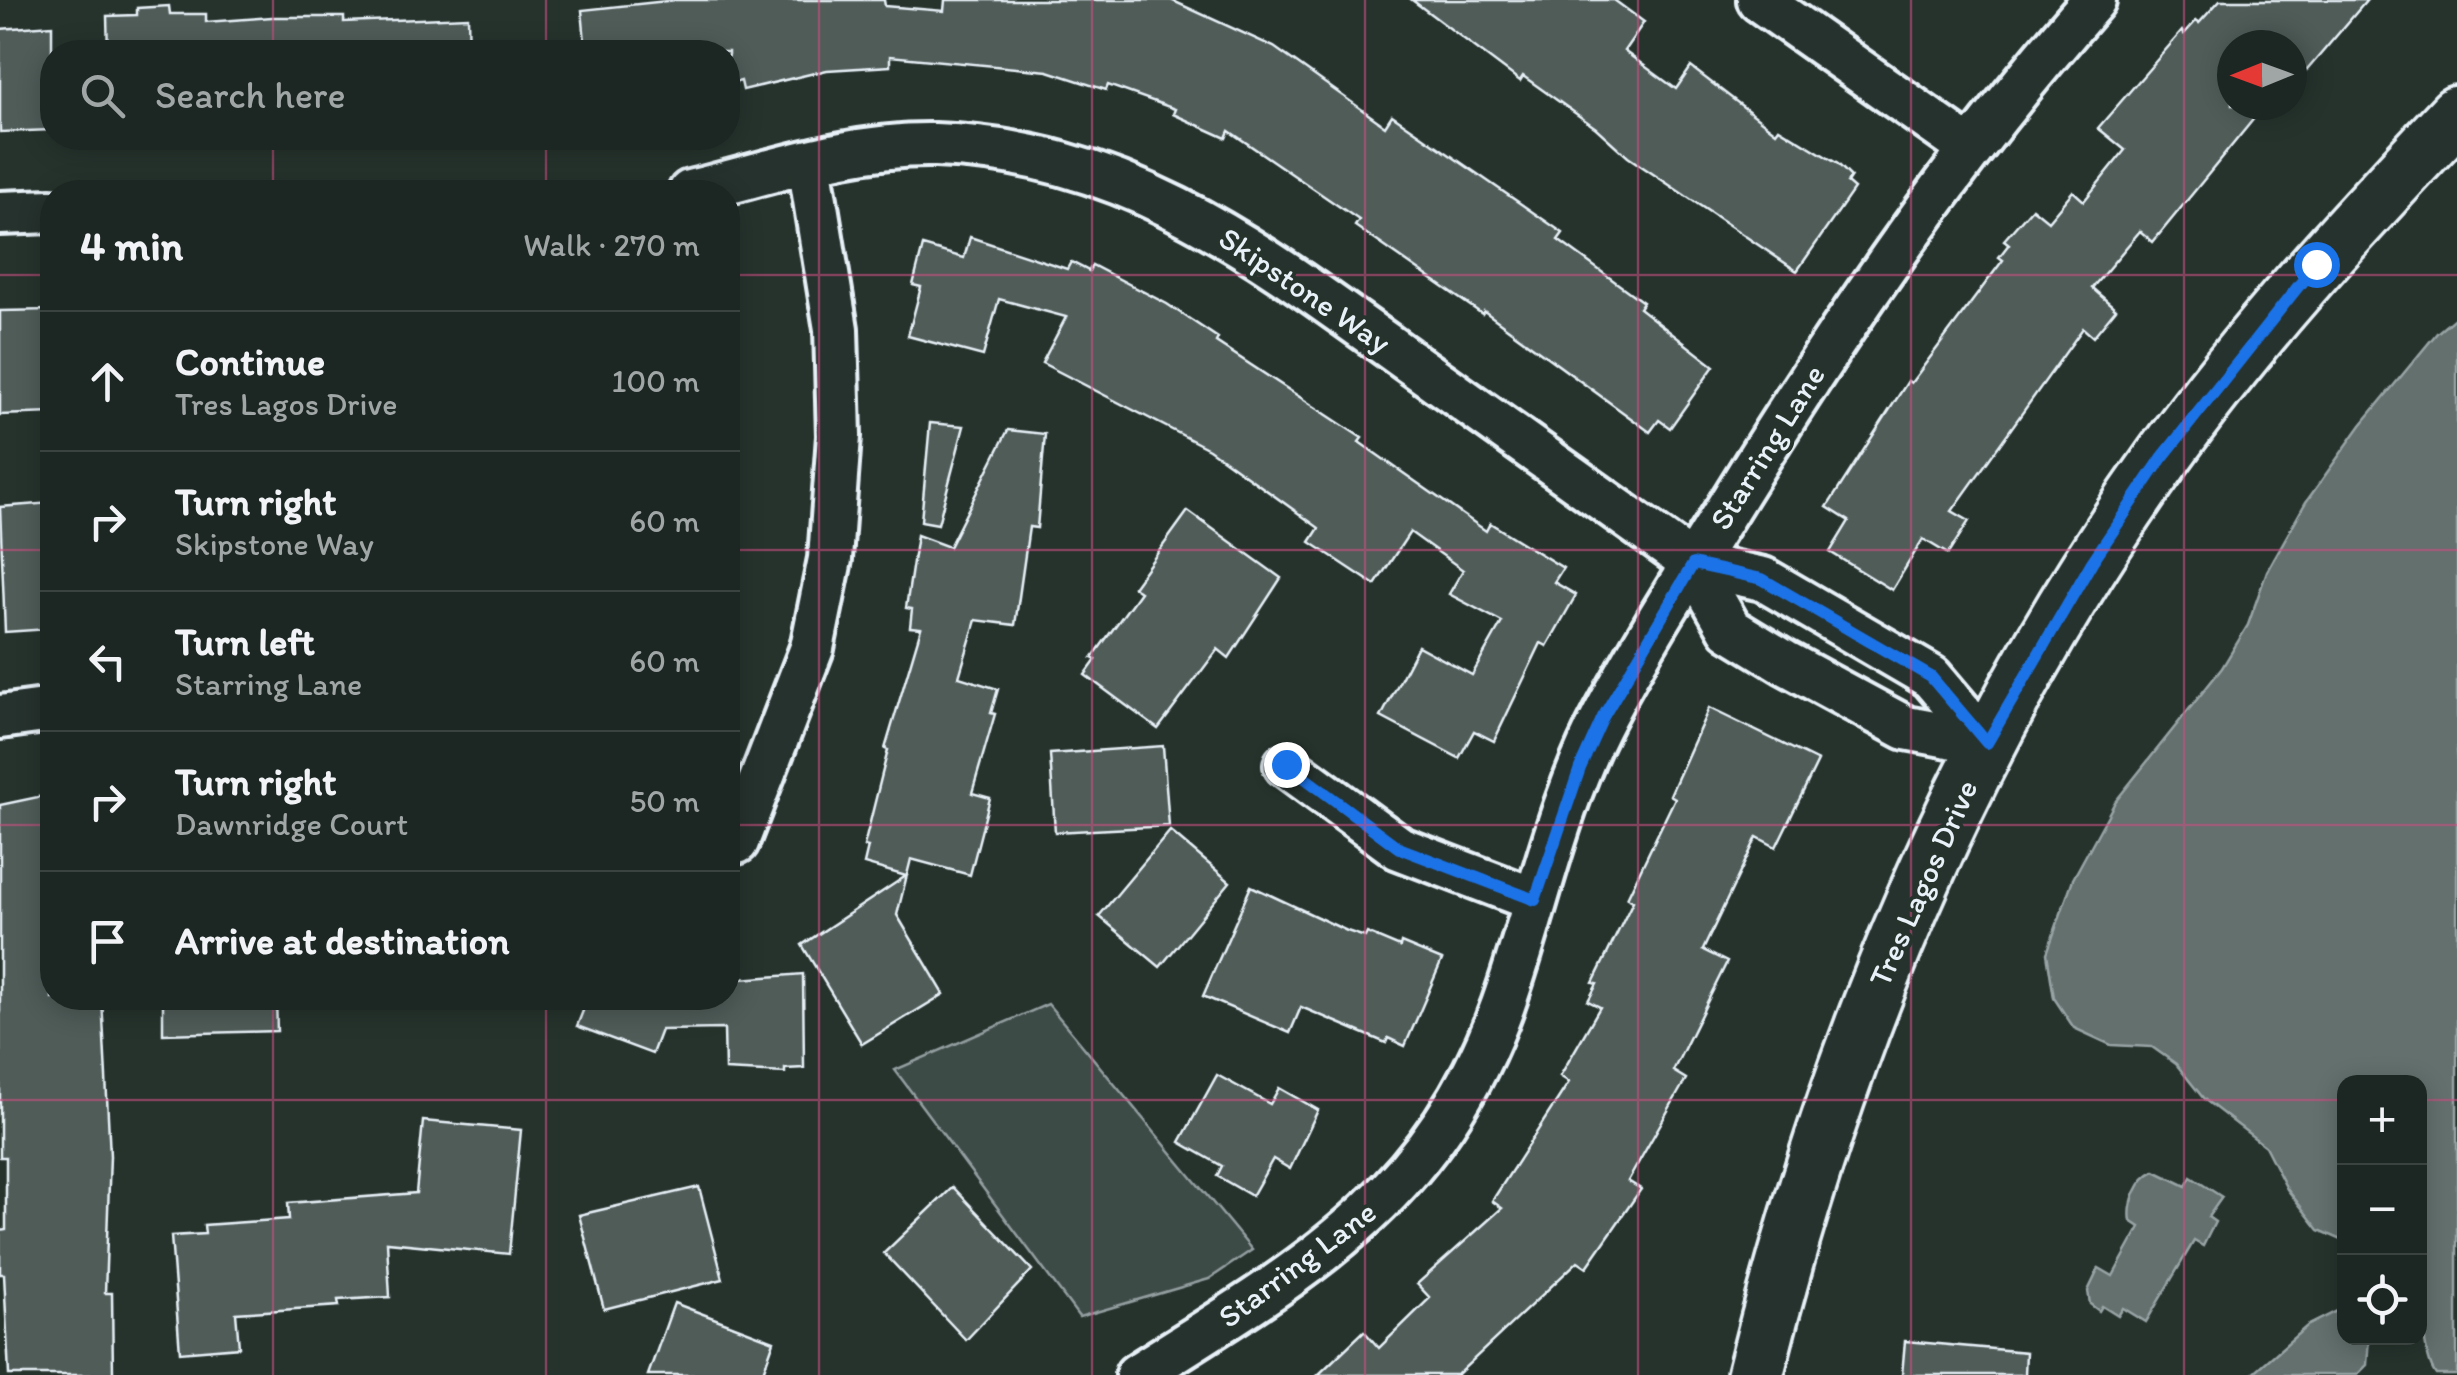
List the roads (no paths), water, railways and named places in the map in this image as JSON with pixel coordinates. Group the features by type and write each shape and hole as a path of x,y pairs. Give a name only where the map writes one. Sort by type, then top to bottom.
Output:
{"street":[{"path":"1759,0 1970,148"},
{"name":"Starring Lane","path":"1138,1375 1322,1254 1376,1210 1429,1148 1470,1076 1502,1008 1535,900 1595,734 1693,564 1890,256 1970,148 2094,0"},
{"name":"Tres Lagos Drive","path":"1755,1375 1789,1238 1837,1088 1890,949 1987,743 2092,562 2162,458 2316,264 2457,114"},
{"name":"Skipstone Way","path":"740,180 851,153 932,145 1013,152 1090,171 1158,199 1248,245 1693,564 1762,579 1931,677 1987,743"},
{"path":"740,834 812,648 830,559 839,436 836,329 809,164"},
{"path":"0,213 40,212"},
{"name":"Skipstone Way","path":"1693,564 1730,629 1784,662 1906,728 1987,743"},
{"path":"0,717 40,712"},
{"path":"1286,764 1399,848 1535,900"}]}
